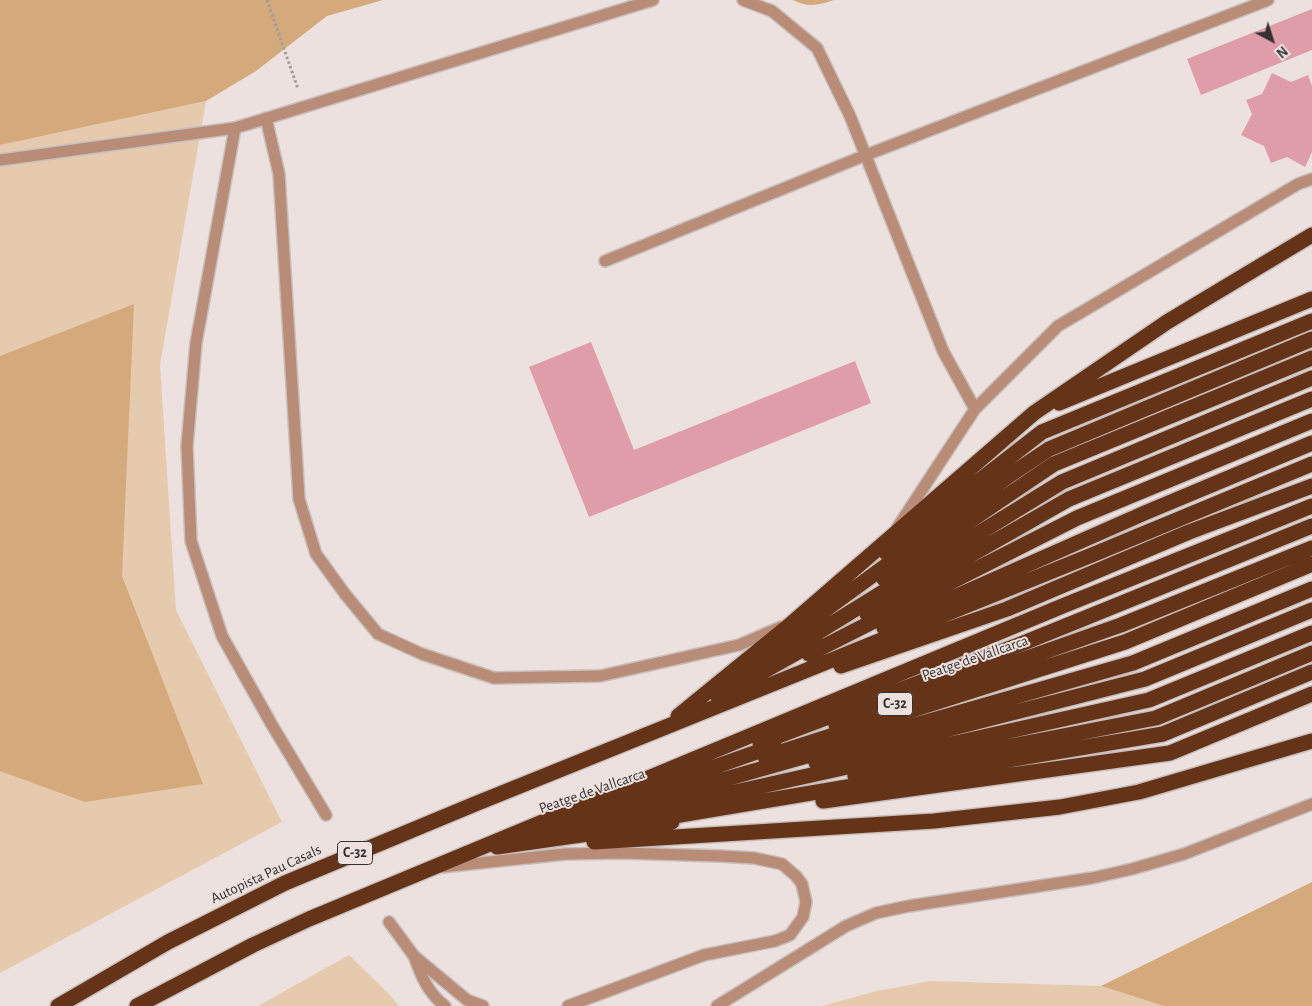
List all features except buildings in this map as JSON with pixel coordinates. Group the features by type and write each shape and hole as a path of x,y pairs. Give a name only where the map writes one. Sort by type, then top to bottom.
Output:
{"highway":[{"path":"665,727 792,623 1034,413 1167,322 1312,235"},
{"path":"1034,413 1312,299"},
{"path":"665,727 1042,432 1312,321"},
{"path":"665,727 1002,480 1049,449 1312,339"},
{"path":"665,727 1054,464 1312,358"},
{"path":"665,727 1062,482 1312,378"},
{"path":"665,727 1069,499 1312,399"},
{"path":"665,727 1077,518 1312,421"},
{"name":"C-32","path":"665,727 992,579 1312,443"},
{"path":"665,727 1312,464"},
{"path":"665,727 1007,609 1189,532 1312,486"},
{"path":"475,850 1065,605 1312,506"},
{"path":"475,850 1021,644 1312,526"},
{"name":"Peatge de Vallcarca","path":"475,850 1153,613 1312,548"},
{"path":"475,850 1125,642 1312,564"},
{"path":"475,850 1133,663 1312,589"},
{"path":"475,850 1145,679 1312,610"},
{"path":"475,850 1149,700 1312,633"},
{"path":"475,850 1156,718 1312,653"},
{"path":"475,850 1162,734 1312,672"},
{"path":"475,850 1170,753 1312,694"},
{"name":"Autopista Pau Casals","path":"58,1006 168,942 285,883 665,727"},
{"path":"475,850 934,821 1060,807 1139,792 1312,741"},
{"name":"C-32","path":"137,1006 253,945 309,919 475,850"}],"lane":[{"path":"0,160 234,128 652,0"},
{"path":"744,0 772,11 817,48 850,116 943,351 975,410"},
{"path":"605,261 866,155 1268,0"},
{"path":"266,118 279,174 299,499 316,554 345,594 378,634 422,654 494,678 600,676 739,645 792,623"},
{"path":"234,128 196,343 187,446 191,542 222,636 326,815"},
{"path":"890,538 975,410 1058,326 1298,184 1312,179"},
{"path":"717,1006 846,926 876,914 909,906 1092,878 1132,869 1184,854 1312,804"},
{"path":"428,869 565,854 621,853 720,856 754,858 782,864 802,884 806,902 803,917 790,935 775,941 704,955 568,1006"},
{"path":"389,922 414,956 467,1000 483,1006"},
{"path":"414,956 421,978 437,1000 445,1006"}],"path":[{"path":"267,0 304,106"}],"shaded area":[{"path":"0,0 383,0 327,16 256,71 206,101 0,145"},
{"path":"793,0 834,0 814,5 798,3"},
{"path":"206,101 160,365 176,610 282,822 0,973 0,145"},
{"path":"134,304 122,576 203,784 85,802 0,771 0,356"},
{"path":"1312,882 1312,1006 1164,1006 1101,986"},
{"path":"349,955 399,1006 258,1006"},
{"path":"931,981 1101,986 1164,1006 822,1006 877,991"}]}
